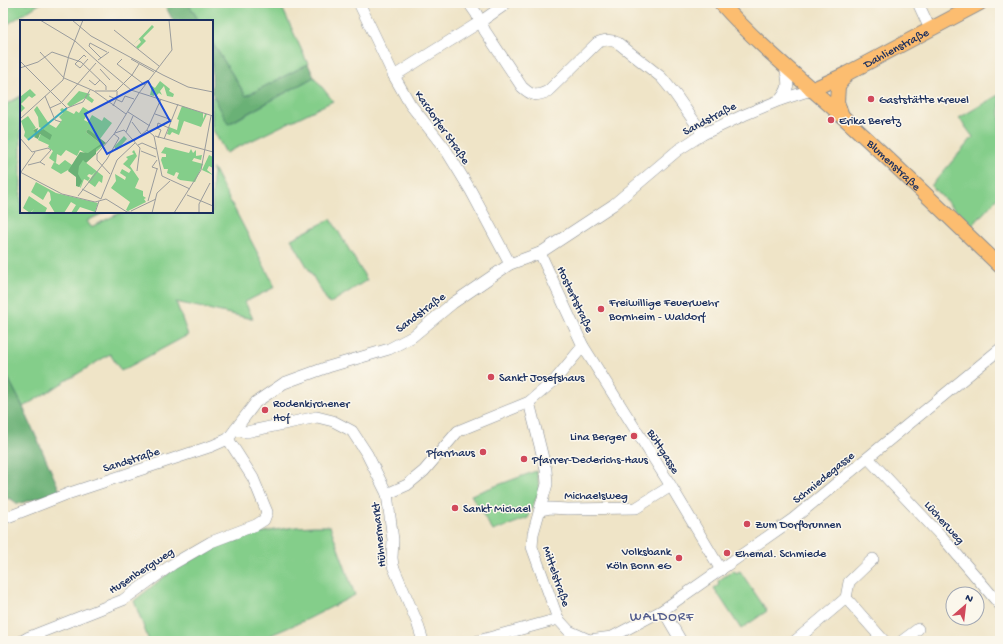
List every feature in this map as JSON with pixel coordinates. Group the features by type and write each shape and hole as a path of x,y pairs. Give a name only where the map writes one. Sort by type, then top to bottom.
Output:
{"main road":[{"name":"Blumenstraße","path":"721,3 736,20 811,90 843,117 1000,266"},
{"name":"Dahlienstraße","path":"811,90 846,74 980,3"},
{"path":"843,117 837,102 838,86 846,74"}],"street":[{"name":"Kardorfer Straße","path":"359,3 394,76 410,104 446,150 510,264"},
{"path":"470,3 485,31 522,87 528,92 534,95 541,95 548,91 597,43 612,40 618,43 661,77 703,134"},
{"path":"394,76 480,22 506,3"},
{"path":"918,3 930,29"},
{"path":"780,100 787,91 788,82 785,66"},
{"name":"Sandstraße","path":"3,519 67,494 212,446 231,434 256,402 284,383 328,367 389,348 412,337 453,303 510,264 540,253 613,205 678,150 703,134 780,100 811,90"},
{"name":"Hostertstraße","path":"387,494 407,485 424,471 458,431 529,402 555,380 583,346 540,253"},
{"name":"Büttgasse","path":"583,346 671,486 721,570"},
{"name":"Schmiedegasse","path":"558,619 569,631 589,640 612,639 663,610 793,518 868,458 1000,348"},
{"name":"Mittelstraße","path":"529,402 546,470 547,484 533,534 532,547 558,619"},
{"name":"Hühnermarkt","path":"231,434 317,417 333,421 352,431 368,454 387,494 393,540 393,566 417,622 423,641"},
{"name":"Husenbergweg","path":"22,641 123,600 173,564 211,542 256,525 264,520 267,512 253,478 231,434"},
{"name":"Lücherweg","path":"868,458 943,538 1000,605"},
{"name":"Michaelsweg","path":"540,510 550,508 636,508 671,486"},
{"path":"795,641 846,598 849,582 873,558"},
{"path":"846,598 884,641"},
{"path":"663,610 681,641"},
{"path":"478,641 558,619"},
{"path":"902,641 918,629"}],"green space":[{"path":"3,3 41,3 3,27"},
{"path":"164,3 188,3 198,20 172,20"},
{"path":"188,3 280,3 308,64 246,96 213,44 213,20 198,20"},
{"path":"213,44 246,96 308,64 314,77 228,124 213,95"},
{"path":"314,77 333,101 226,153 213,130 213,96 229,124"},
{"path":"1000,94 1000,195 972,226 931,186 973,137 959,118"},
{"path":"20,97 20,213 103,213 87,221 91,227 120,213 213,213 213,168 275,287 245,302 253,319 176,302 188,335 121,371 110,354 23,407 3,368 3,106"},
{"path":"331,219 367,280 329,304 291,239"},
{"path":"3,368 23,407 60,491 18,504 11,499 3,498 3,483 7,483 3,479"},
{"path":"536,471 540,489 528,518 493,531 471,495"},
{"path":"330,526 355,595 308,619 257,641 149,641 134,601 175,568 214,548 256,534 296,527"},
{"path":"734,570 736,573 740,571 767,611 741,629 714,588 719,585 718,581"}],"place":[{"name":"Gaststätte Kreuel","path":"871,99"},
{"name":"Erika Beretz","path":"831,120"},
{"name":"Freiwillige Feuerwehr Bornheim - Waldorf","path":"601,309"},
{"name":"Sankt Josefshaus","path":"491,377"},
{"name":"Rodenkirchener Hof","path":"265,410"},
{"name":"Lina Berger","path":"634,436"},
{"name":"Pfarrhaus","path":"483,452"},
{"name":"Pfarrer-Dederichs-Haus","path":"524,459"},
{"name":"Sankt Michael","path":"455,508"},
{"name":"Zum Dorfbrunnen","path":"747,524"},
{"name":"Ehemal. Schmiede","path":"727,553"},
{"name":"Volksbank Köln Bonn eG","path":"679,558"}],"district":[{"name":"WALDORF","path":"662,615"}]}
